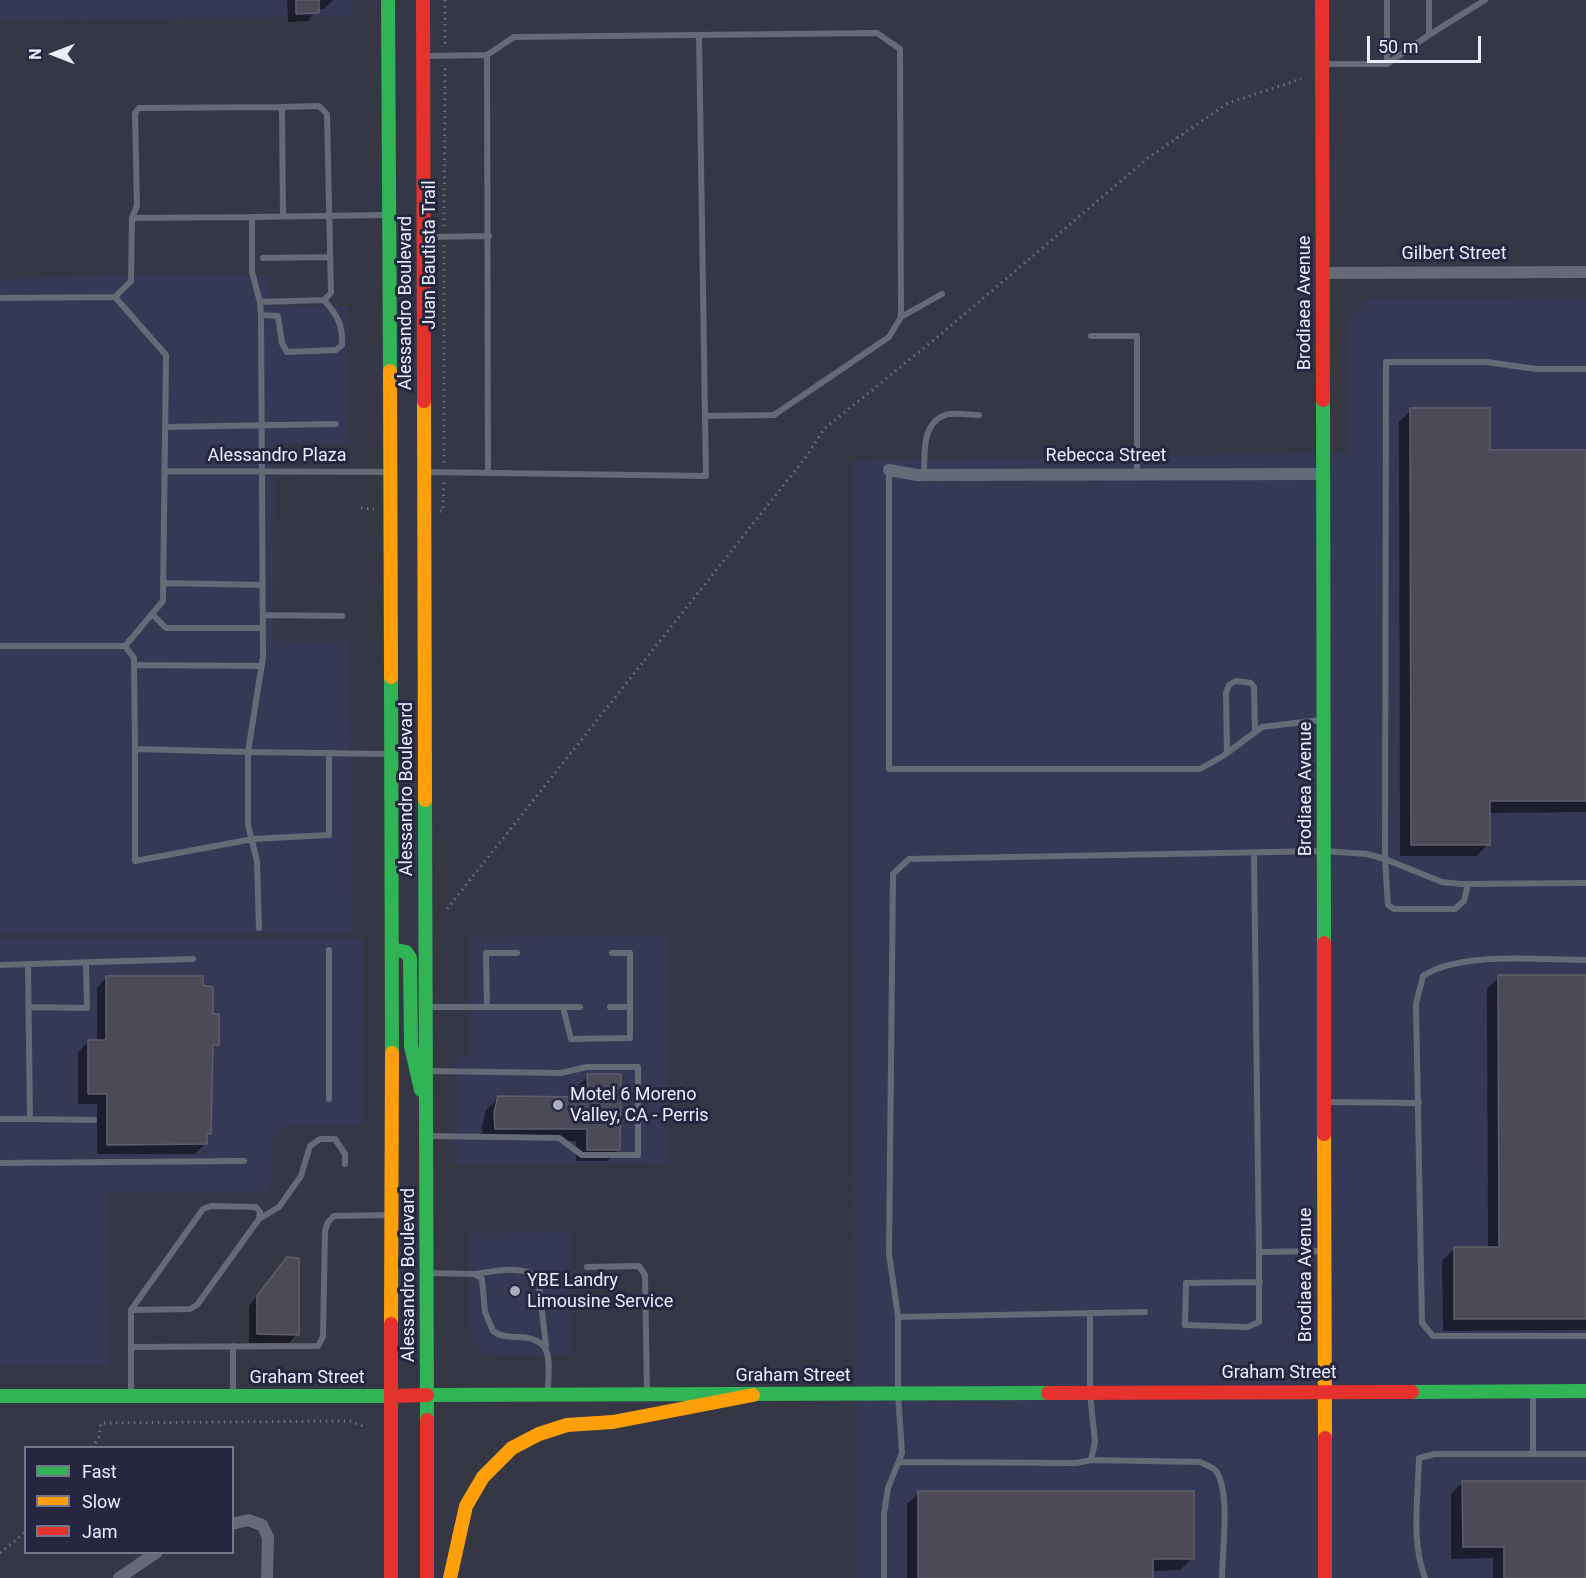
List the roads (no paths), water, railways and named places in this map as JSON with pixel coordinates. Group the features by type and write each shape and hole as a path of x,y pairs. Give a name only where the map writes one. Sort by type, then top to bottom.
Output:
{"main road":[{"name":"Alessandro Boulevard","path":"388,0 388,214 406,472 427,1007 427,1578"},
{"name":"Alessandro Boulevard","path":"391,1578 392,949 389,754 406,472 424,237 423,0"},
{"name":"Brodiaea Avenue","path":"1322,0 1325,1578"},
{"path":"392,949 406,952 410,958 411,1046 415,1071 428,1112"},
{"name":"Graham Street","path":"0,1396 1586,1391"},
{"path":"450,1578 466,1506 483,1477 512,1448 539,1434 567,1425 613,1422 753,1395"}],"street":[{"name":"Gilbert Street","path":"1323,273 1586,272"},
{"name":"Rebecca Street","path":"889,470 924,475 1323,474"},
{"path":"234,1524 248,1520 262,1525 268,1536 267,1578"},
{"path":"119,1578 154,1554"}],"lane":[{"path":"1387,0 1387,64"},
{"path":"1429,0 1429,35"},
{"path":"1322,64 1387,64 1485,0"},
{"path":"423,56 487,55 514,37 877,33 900,49 902,317"},
{"path":"699,35 705,416 774,415 889,337 902,317 942,294"},
{"path":"487,55 488,472"},
{"path":"0,298 115,297 131,280 132,218 137,206 135,113 139,108 319,106 327,114 331,293 324,300 260,302"},
{"path":"282,107 283,216"},
{"path":"132,218 388,214"},
{"path":"252,217 252,272 261,315 263,628 262,666 248,752 248,825 257,861 259,928"},
{"path":"424,237 489,236"},
{"path":"263,258 329,257"},
{"path":"0,646 125,646 163,602 166,355 115,297"},
{"path":"261,315 278,316 282,343 287,352 336,350 342,345 342,327 339,317 324,300"},
{"path":"1091,336 1137,336 1137,474"},
{"path":"1468,884 1464,901 1455,909 1394,909 1388,905 1386,897 1386,362 1487,362 1536,369 1586,369"},
{"path":"924,475 926,435 936,422 946,415 979,415"},
{"name":"Alessandro Plaza","path":"165,471 488,472 706,476 705,416"},
{"path":"165,428 336,424"},
{"path":"889,470 889,769 1200,769 1227,753 1262,727 1324,720"},
{"path":"163,583 263,585"},
{"path":"152,614 166,628 263,628"},
{"path":"263,615 342,616"},
{"path":"125,646 134,658 135,861 253,839 329,835 329,753"},
{"path":"134,665 262,666"},
{"path":"1227,753 1226,693 1229,685 1236,681 1251,682 1254,687 1255,732"},
{"path":"135,749 389,754"},
{"path":"884,1578 884,1514 888,1488 900,1462 902,1435 898,1394 898,1317 889,1253 893,874 909,859 1324,851 1367,854 1442,882 1468,884 1586,883"},
{"path":"1254,853 1260,1282 1259,1322 1248,1327 1185,1325 1186,1283 1260,1282"},
{"path":"329,950 329,1099"},
{"path":"487,1006 486,953 517,952"},
{"path":"563,1007 571,1039 630,1038 630,953 612,953"},
{"path":"0,965 193,959"},
{"path":"1586,960 1468,960 1437,966 1423,976 1416,1004 1422,1323 1433,1336 1586,1336"},
{"path":"29,1007 87,1008 86,963"},
{"path":"28,965 30,1119"},
{"path":"427,1007 580,1007"},
{"path":"610,1007 629,1007"},
{"path":"427,1136 559,1138 582,1155 638,1155 638,1066 587,1066 561,1073 428,1071"},
{"path":"1324,1102 1419,1103"},
{"path":"0,1119 94,1120"},
{"path":"131,1310 190,1309 197,1305 259,1219 279,1207 301,1176 304,1159 310,1146 320,1139 335,1139 345,1154 345,1164"},
{"path":"0,1163 244,1161"},
{"path":"131,1396 131,1310 203,1209 211,1206 255,1207 260,1212 259,1219"},
{"path":"131,1347 318,1346 322,1342 325,1232 328,1222 334,1216 390,1215"},
{"path":"1259,1252 1324,1251"},
{"path":"587,1267 639,1266 645,1275 648,1395"},
{"path":"427,1273 475,1274 514,1269 528,1271 538,1277 546,1347 548,1395"},
{"path":"475,1274 482,1279 485,1312 492,1331 508,1336 531,1338 541,1341 546,1347"},
{"path":"898,1317 1145,1312"},
{"path":"1090,1313 1090,1392 1095,1442 1091,1460"},
{"path":"233,1346 233,1396"},
{"path":"1533,1454 1534,1391"},
{"path":"1425,1578 1420,1565 1417,1535 1419,1458 1435,1454 1586,1454"},
{"path":"900,1462 1054,1463 1091,1460 1200,1462 1214,1468 1222,1482 1224,1503 1222,1578"}],"place":[{"name":"Motel 6 Moreno Valley, CA - Perris","path":"558,1105"},
{"name":"YBE Landry Limousine Service","path":"515,1291"}]}
